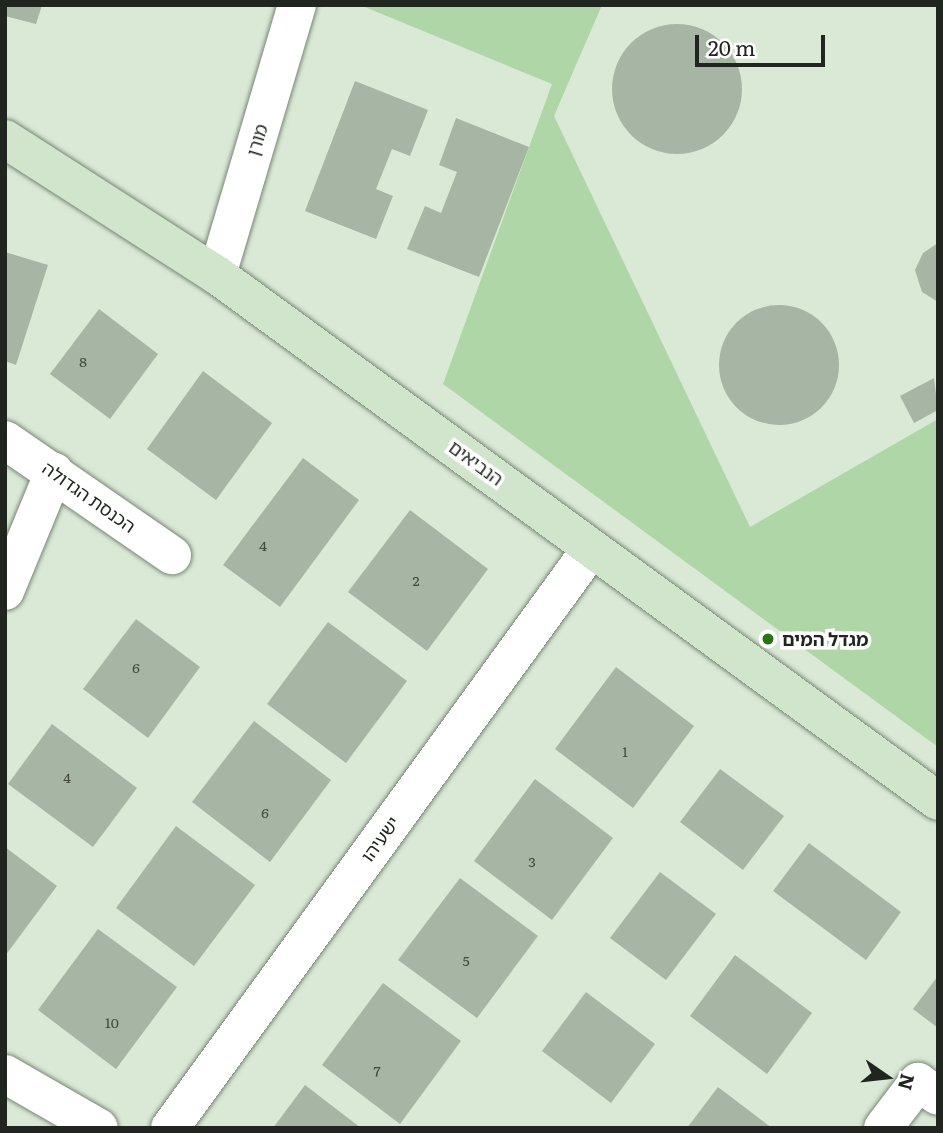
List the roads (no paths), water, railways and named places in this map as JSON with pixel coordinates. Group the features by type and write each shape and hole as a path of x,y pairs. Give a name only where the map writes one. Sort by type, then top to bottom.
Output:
{"street":[{"name":"מורן","path":"217,275 297,5"},
{"name":"הנביאים","path":"5,139 217,275 938,801"},
{"name":"הכנסת הגדולה","path":"5,440 172,555"},
{"path":"5,591 54,472"},
{"name":"ישעיהו","path":"170,1128 591,549"},
{"path":"5,1074 99,1128"},
{"path":"883,1128 918,1082 938,1096"}],"place":[{"name":"מגדל המים","path":"768,639"}]}
